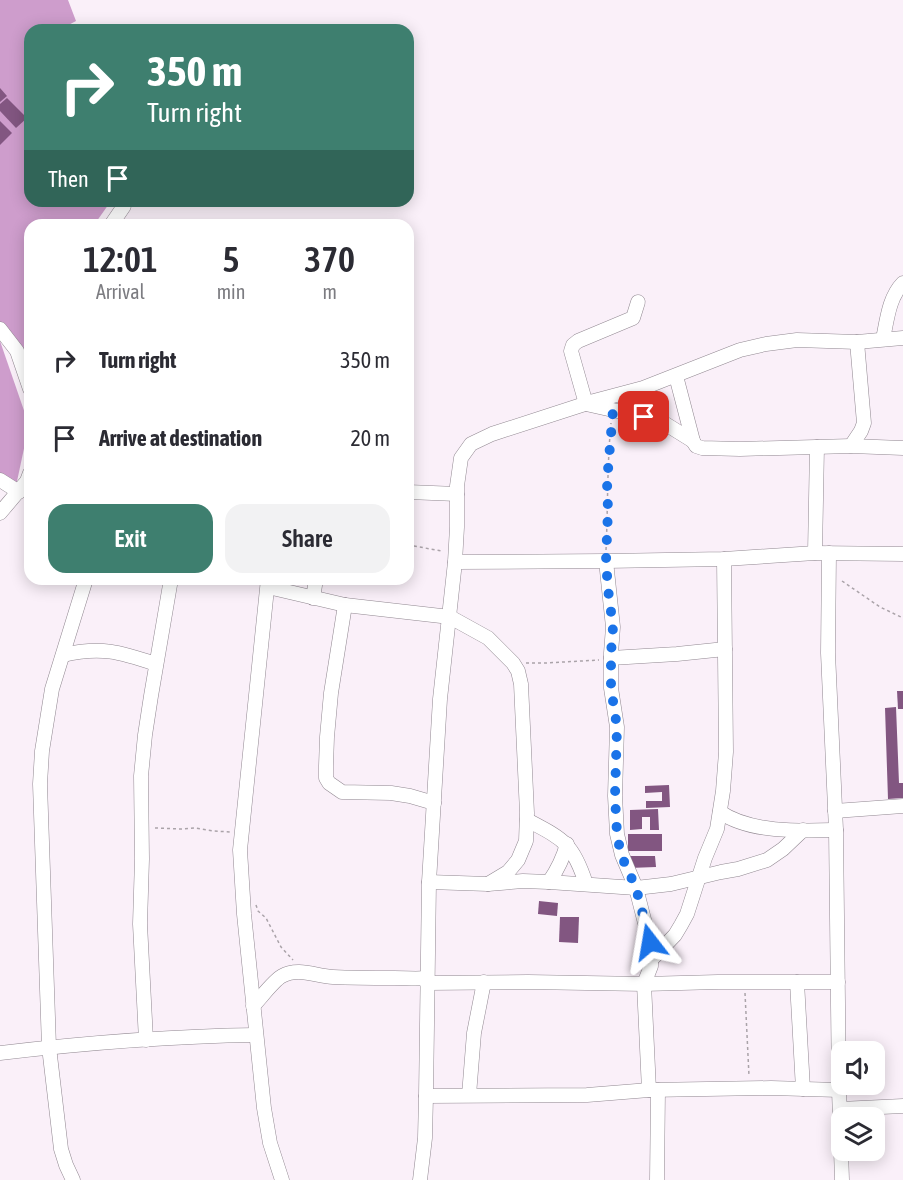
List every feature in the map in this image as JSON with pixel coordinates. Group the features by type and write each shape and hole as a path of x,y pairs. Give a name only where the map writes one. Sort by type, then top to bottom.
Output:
{"street":[{"path":"883,339 887,316 895,293 903,283"},
{"path":"586,404 571,351 573,345 633,318 638,302"},
{"path":"0,329 17,351 24,371"},
{"path":"420,1180 425,1138 429,882 440,699 450,617 457,527 457,486 461,458 471,444 492,434 643,388 740,350 797,340 857,342 903,338"},
{"path":"857,342 864,423 876,440 887,448"},
{"path":"676,376 693,441 696,446 702,448 851,446 903,448"},
{"path":"586,404 664,423 693,441"},
{"path":"851,446 864,423"},
{"path":"817,447 822,553 829,572 828,653 836,830 839,1041"},
{"path":"0,480 24,482"},
{"path":"0,513 24,484"},
{"path":"414,492 457,494"},
{"path":"455,558 606,561 724,559 822,553 903,554"},
{"path":"651,960 675,935 687,914 717,829 726,752 724,559"},
{"path":"606,561 613,627 611,688 617,727 615,796 617,834 621,855 636,888 650,942 651,966 644,984 653,1090 657,1180"},
{"path":"73,1180 61,1149 49,1047 39,784 52,688 84,585"},
{"path":"146,1040 140,924 141,776 145,735 170,585"},
{"path":"268,585 240,850 264,1108 270,1143 282,1180"},
{"path":"274,585 313,598 345,605 450,617 488,638 513,663 518,671 521,684 526,841 518,860 508,872 488,884"},
{"path":"313,598 315,585"},
{"path":"345,605 331,693 326,778 333,787 342,792 391,793 434,803"},
{"path":"611,662 725,649"},
{"path":"63,655 82,650 110,651 156,664"},
{"path":"835,810 903,806"},
{"path":"720,812 749,825 803,831 836,830"},
{"path":"527,820 558,836 567,844 586,884"},
{"path":"429,882 488,884 523,881 636,888 671,885 767,860 803,831"},
{"path":"549,882 558,870 567,844"},
{"path":"253,1006 281,976 299,971 373,979 484,982 644,984 838,982"},
{"path":"469,1095 474,1033 484,982"},
{"path":"797,982 803,1089"},
{"path":"0,1053 146,1040 256,1035"},
{"path":"426,1096 587,1095 653,1090 749,1088 831,1090"},
{"path":"872,1107 903,1106"},
{"path":"841,1161 842,1180"}],"path":[{"path":"606,561 607,482 613,410"},
{"path":"414,547 455,558"},
{"path":"829,572 880,607 903,618"},
{"path":"513,663 599,660 611,662"},
{"path":"142,826 241,833"},
{"path":"243,896 254,901 281,947 307,973"},
{"path":"744,982 749,1088"}],"shaded area":[{"path":"0,0 68,0 76,21 70,24 24,24 24,207 107,207 98,219 24,219 24,354 0,337"},
{"path":"0,341 24,411 24,448 16,486 0,482"}],"building":[{"path":"0,88 7,96 0,102"},
{"path":"7,98 24,115 24,121 16,128 0,111 0,104"},
{"path":"0,121 12,133 0,145"},
{"path":"897,691 903,691 903,709 898,709"},
{"path":"896,707 899,783 903,783 903,798 888,799 885,708"},
{"path":"669,785 670,807 646,808 646,801 662,801 662,792 645,793 645,786"},
{"path":"658,809 659,830 650,830 650,817 642,817 642,829 630,830 630,810"},
{"path":"628,834 662,834 662,851 628,851"},
{"path":"628,856 655,856 656,867 629,868"},
{"path":"539,901 558,903 557,916 538,914"},
{"path":"560,917 579,917 578,943 559,942"}],"route":[{"path":"644,417 613,410 608,453 606,561 613,627 611,688 617,727 615,796 617,834 621,855 636,888 650,942"}]}
